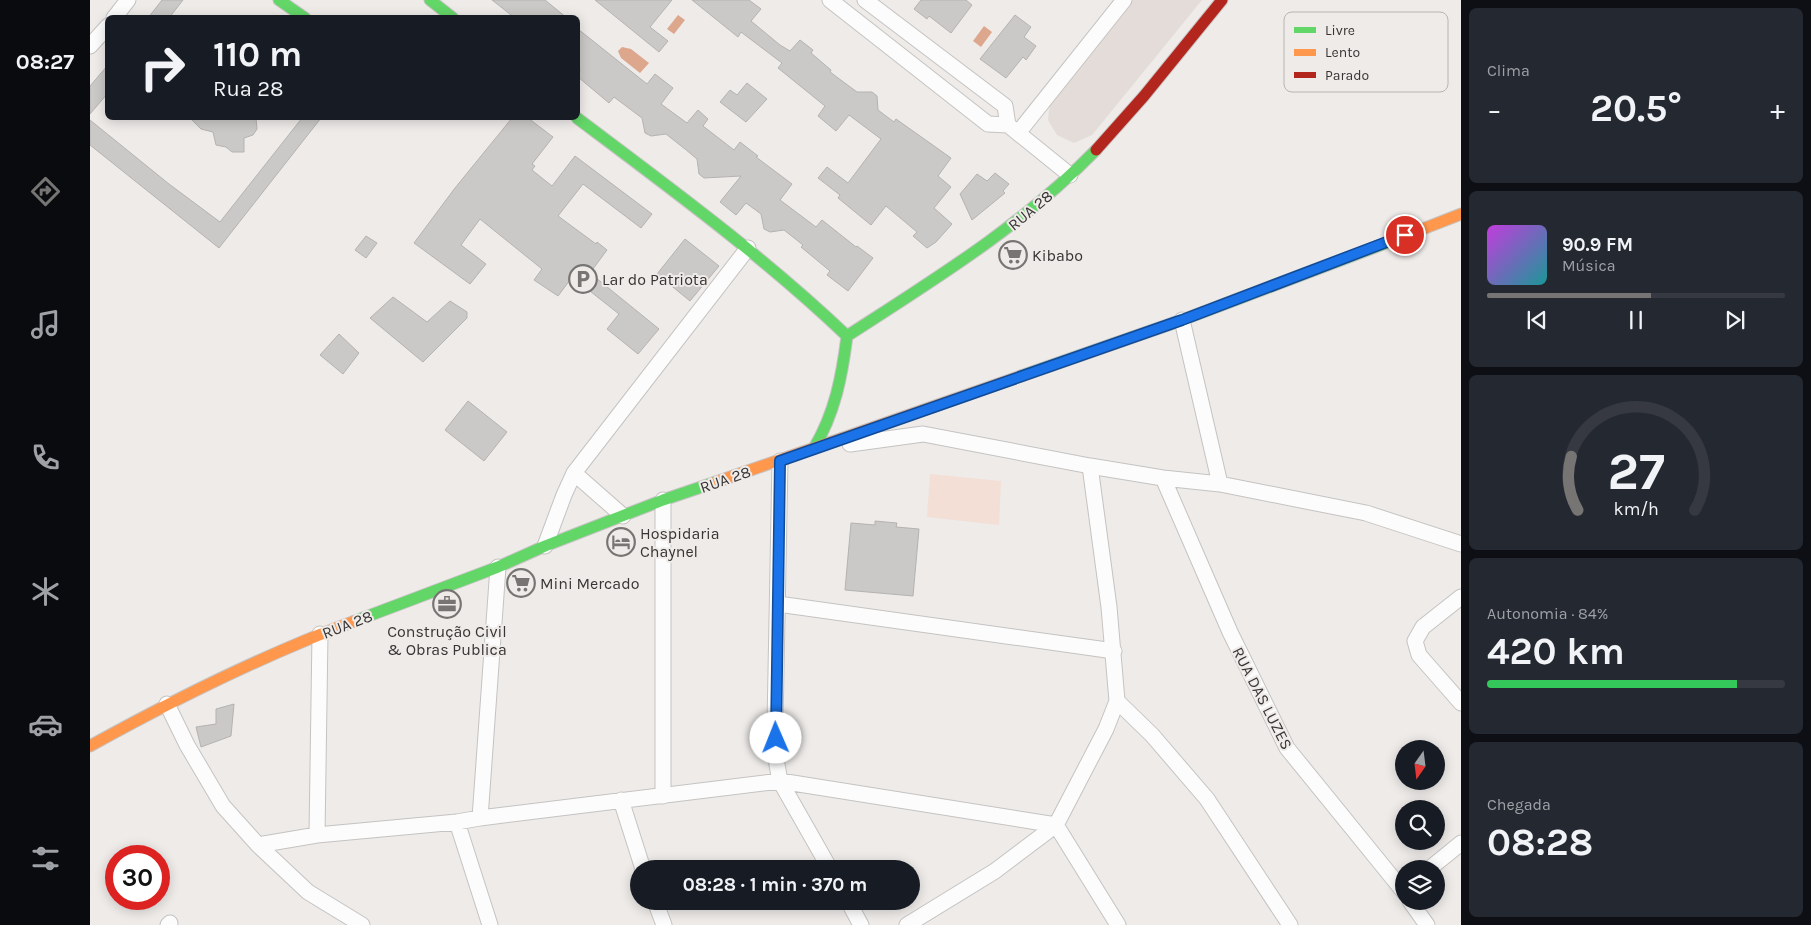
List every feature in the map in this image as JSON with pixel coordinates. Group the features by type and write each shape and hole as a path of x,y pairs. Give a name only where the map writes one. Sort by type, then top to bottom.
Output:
{"street":[{"path":"116,15 128,0"},
{"path":"279,0 301,15"},
{"path":"430,0 449,15"},
{"path":"830,0 988,124 1013,129 1070,175"},
{"path":"865,0 1005,106 1013,129"},
{"path":"1013,129 1124,0"},
{"name":"RUA 28","path":"847,336 960,265 1070,175 1139,101 1222,0"},
{"path":"90,46 105,29"},
{"path":"580,120 748,248 847,336 843,377 832,416 814,448"},
{"name":"RUA 28","path":"90,746 167,704 320,634 498,567 545,546 663,500 1182,320 1461,214"},
{"path":"545,546 574,473 748,248"},
{"path":"1182,320 1220,484"},
{"path":"814,448 923,434 1090,466 1163,478 1220,484 1366,512 1461,544"},
{"path":"780,461 775,724 777,765 780,781 825,860"},
{"path":"907,925 995,871 1056,825 1106,729 1117,701 1114,651 1090,466"},
{"path":"574,473 623,516"},
{"name":"RUA DAS LUZES","path":"1163,478 1230,632 1287,748 1395,881"},
{"path":"663,500 663,796"},
{"path":"480,818 498,567"},
{"path":"1461,597 1423,627 1415,641 1419,655 1461,704"},
{"path":"778,604 1114,651"},
{"path":"317,835 320,634"},
{"path":"1117,701 1152,735 1207,800 1290,925"},
{"path":"167,704 187,745 223,806 258,845 308,892 362,925"},
{"path":"258,845 317,835 457,822 780,781 1056,825 1118,925"},
{"path":"621,800 640,860"},
{"path":"457,822 490,925"},
{"path":"1440,860 1461,843"},
{"path":"658,910 664,925"},
{"path":"853,910 861,925"},
{"name":"RUA DAS LUZES","path":"1416,910 1426,925"}],"shaded area":[{"path":"1132,0 1202,0 1092,135 1074,143 1057,135 1048,120 1050,101"},
{"path":"678,15 685,20 674,34 667,29"},
{"path":"984,26 992,32 981,47 973,41"},
{"path":"622,47 631,49 649,63 640,73 621,58 618,51"},
{"path":"930,474 1001,481 999,525 927,517"}],"building":[{"path":"162,0 183,0 171,15 150,15"},
{"path":"492,0 545,0 563,15 511,15"},
{"path":"595,0 672,0 650,27 668,41 659,52"},
{"path":"692,0 749,0 761,9 751,21 780,45 790,51 800,40 813,50 811,53 831,70 830,72 857,92 872,92 877,96 878,110 894,122 896,119 951,158 938,176 951,187 934,208 952,224 936,242 927,248 913,236 917,232 886,206 871,225 838,198 840,195 818,178 827,167 848,183 881,139 849,115 836,131 818,116 825,106 778,68 782,63 741,32 738,37"},
{"path":"921,0 966,0 972,5 951,33 929,16 927,19 914,9"},
{"path":"1015,15 1031,27 1024,37 1036,46 1026,60 1023,57 1006,78 980,59"},
{"path":"580,31 647,84 655,74 673,88 661,104 687,123 698,110 708,119 703,126 734,150 740,142 758,156 756,157 792,184 780,200 816,227 822,220 873,258 848,291 827,275 830,271 784,230 770,232 764,229 761,214 746,203 736,215 720,202 741,176 704,178 699,174 697,159 666,134 651,136 645,133 642,118 614,97 609,103 580,79"},
{"path":"105,68 105,96 90,114 90,86"},
{"path":"747,83 767,99 746,122 720,102 730,90 737,95"},
{"path":"90,120 169,184 220,222 300,120 319,120 219,248 90,145"},
{"path":"192,120 256,120 257,129 253,135 244,138 244,152 232,152 226,147 216,145 213,132 201,129"},
{"path":"510,120 531,120 553,137 532,164 535,166 532,170 552,186 575,156 652,214 641,228 583,184 558,216 607,250 590,273 659,329 638,354 607,329 619,314 581,284 579,286 570,280 558,296 534,280 542,269 480,219 461,245 486,264 470,284 414,243 455,188"},
{"path":"995,173 1009,184 1003,191 1005,193 972,220 960,194 977,174 987,181"},
{"path":"366,236 377,243 366,258 355,250"},
{"path":"685,239 719,266 690,301 657,274"},
{"path":"393,297 427,322 450,301 467,312 467,318 423,362 370,318"},
{"path":"339,334 359,353 343,374 320,355"},
{"path":"468,401 507,432 484,461 445,430"},
{"path":"875,521 897,523 896,527 919,529 913,596 845,590 851,523 875,525"},
{"path":"234,704 231,736 201,747 196,727 216,724 216,709"}],"traffic: fast":[{"path":"279,0 301,15"},
{"path":"430,0 449,15"},
{"path":"580,120 749,250 847,336"},
{"path":"847,336 945,272 1008,227 1068,177 1096,150"},
{"path":"1021,376 1182,320 1402,237"},
{"path":"814,448 832,408 843,365 847,336"},
{"path":"355,621 498,567 545,546 663,500 716,482"}],"traffic: slow":[{"path":"1402,237 1461,214"},
{"path":"716,482 1021,376"},
{"path":"90,746 154,711 253,663 355,621"}],"traffic: jam":[{"path":"1096,150 1144,96 1222,0"}],"place":[{"name":"Kibabo","path":"1013,255"},
{"name":"Lar do Patriota","path":"583,279"},
{"name":"Hospidaria Chaynel","path":"621,542"},
{"name":"Mini Mercado","path":"521,583"},
{"name":"Construção Civil & Obras Publica","path":"447,604"}],"route":[{"path":"776,738 780,461 1182,320 1405,235"}]}
